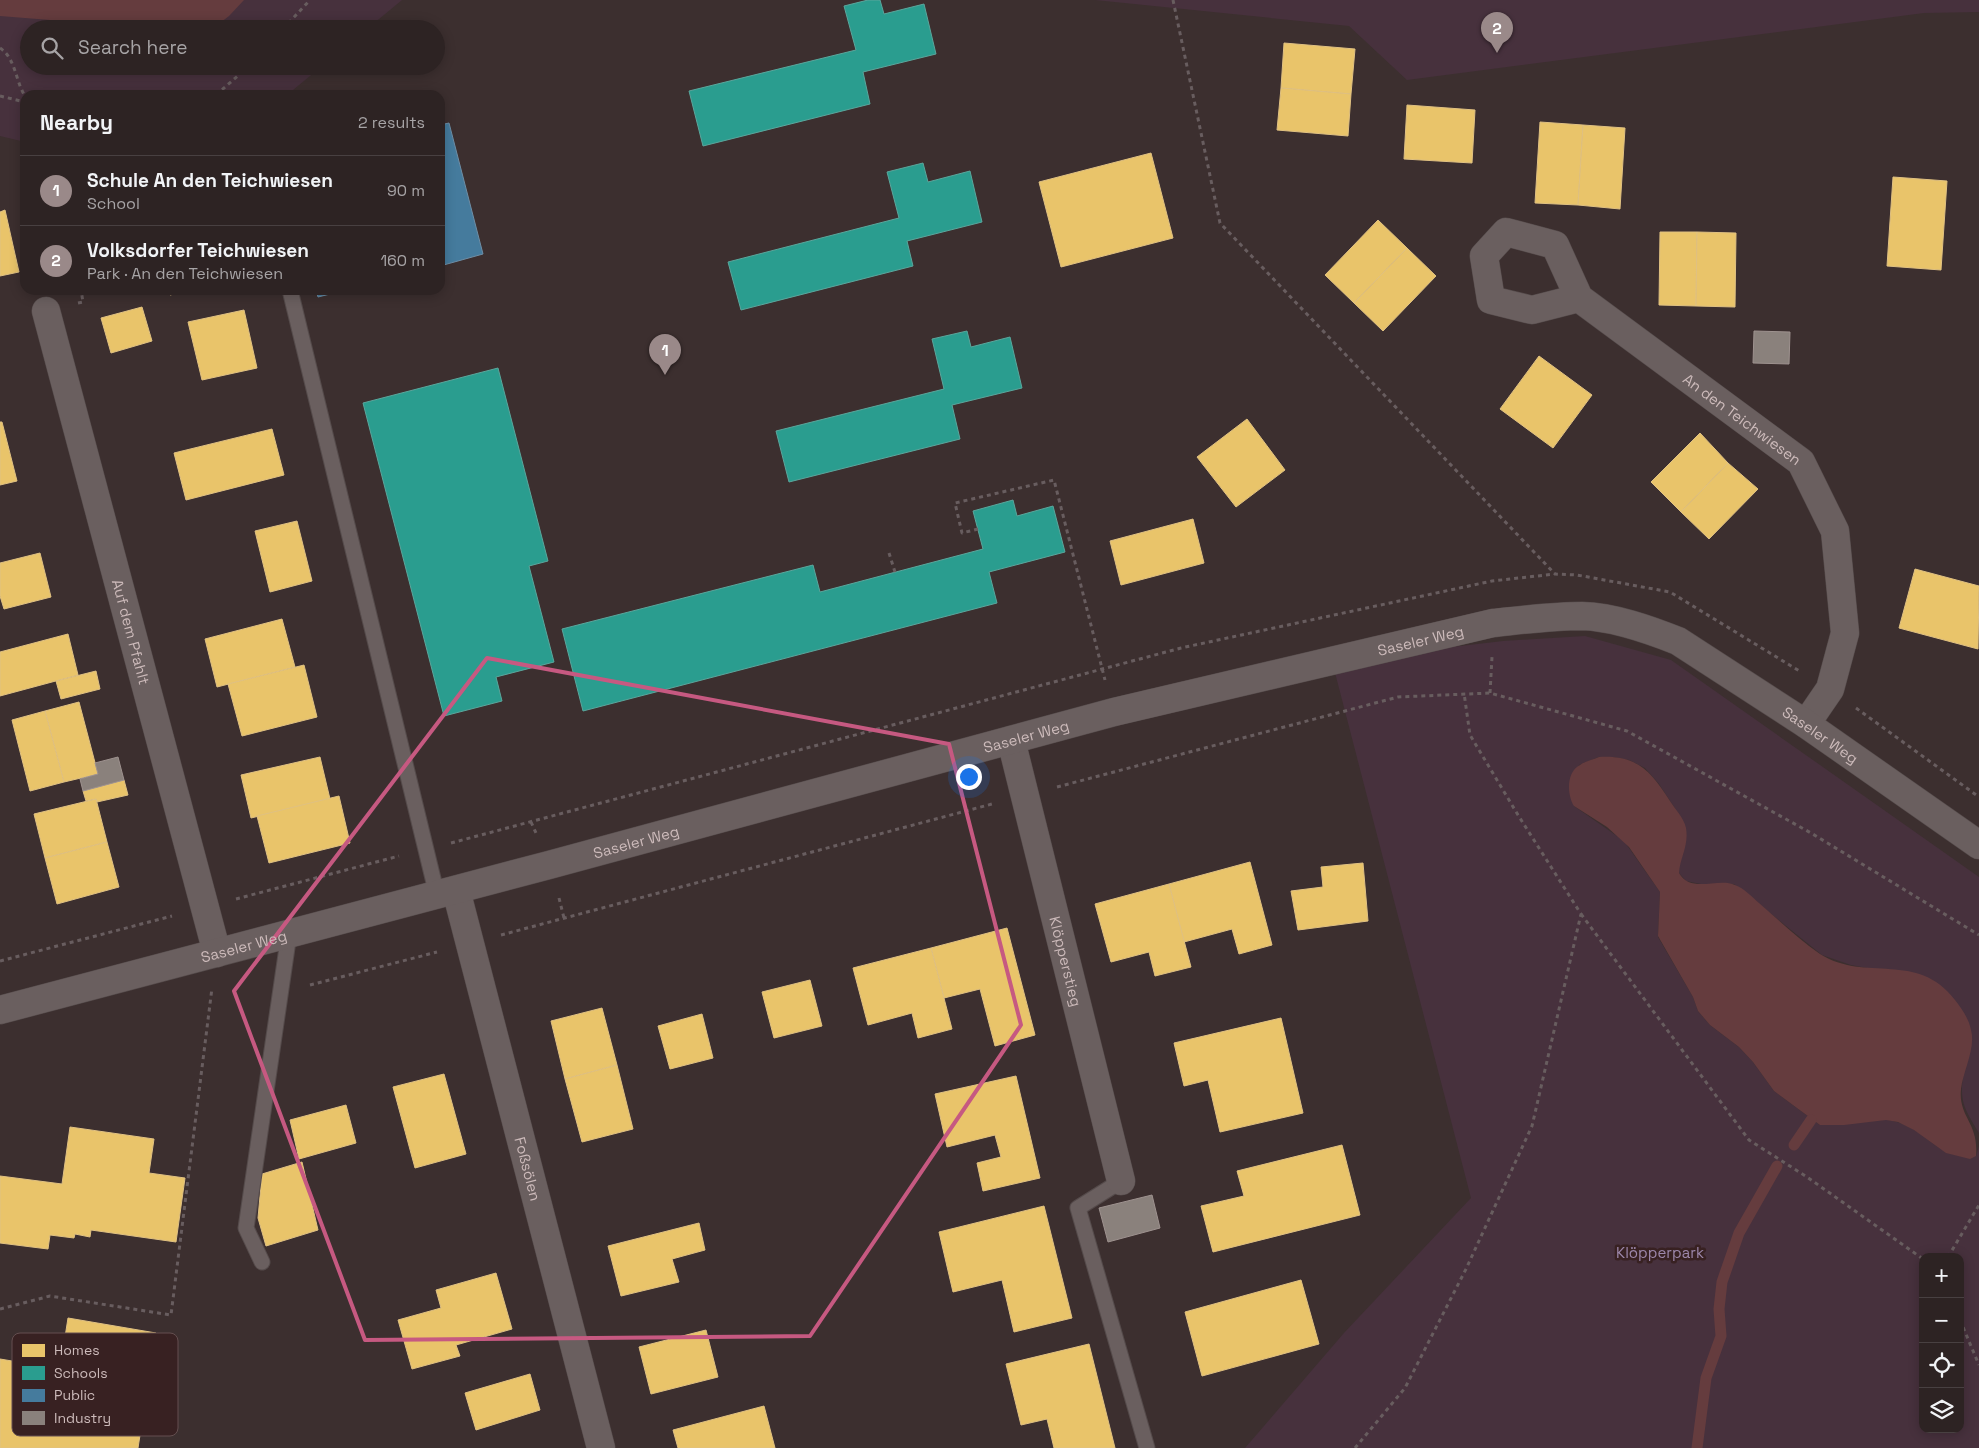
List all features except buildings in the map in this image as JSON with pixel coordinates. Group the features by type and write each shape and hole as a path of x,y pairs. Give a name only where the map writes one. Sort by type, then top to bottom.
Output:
{"street":[{"name":"An den Teichwiesen","path":"1579,298 1801,462 1835,531 1845,633 1830,689 1806,724"},
{"name":"Auf dem Pfahlt","path":"46,311 217,953"},
{"name":"Saseler Weg","path":"0,1010 1114,712 1493,623 1583,616 1624,624 1678,641 1806,724 1979,845"},
{"name":"Klöpperstieg","path":"1011,740 1121,1181"},
{"name":"Foßsölen","path":"446,892 469,943 601,1448"}],"lane":[{"path":"291,295 446,892"},
{"path":"262,1262 246,1228 289,934"},
{"path":"1121,1181 1078,1208 1147,1448"}],"path":[{"path":"291,20 310,0"},
{"path":"1172,0 1220,223 1555,574"},
{"path":"0,48 9,54 21,90"},
{"path":"222,90 239,75"},
{"path":"0,96 20,101"},
{"path":"978,529 962,533 955,503 1054,480 1114,712"},
{"path":"889,553 895,572"},
{"path":"1464,693 1470,734 1518,815 1581,914 1749,1140 1806,1177 1919,1256"},
{"path":"280,993 1398,697 1464,693 1490,693 1628,731 1811,833 1979,935"},
{"path":"0,960 204,908"},
{"path":"1354,1448 1405,1388 1466,1269 1532,1126 1581,914"},
{"path":"0,1309 50,1296 171,1315 217,953"},
{"path":"1950,1253 1979,1205"},
{"path":"1964,1329 1979,1365"}],"highlighted area":[{"path":"487,658 949,744 1021,1025 810,1336 365,1340 234,991"}],"green space":[{"path":"0,0 402,0 378,20 20,20 20,75 311,75 293,90 20,90 20,141 0,136"},
{"path":"1095,0 1979,0 1979,12 1924,13 1407,80 1349,26"},
{"name":"Klöpperpark","path":"1585,636 1671,660 1979,877 1979,1133 1970,1119 1963,1100 1963,1077 1867,968 1851,965 1822,955 1734,884 1701,884 1686,881 1679,873 1678,813 1659,784 1645,768 1629,760 1613,757 1599,757 1579,765 1574,806 1624,841 1660,892 1658,937 1693,997 1698,1011 1710,1025 1739,1047 1753,1062 1774,1091 1820,1125 1878,1119 1888,1120 1908,1126 1951,1154 1976,1156 1979,1146 1979,1448 1245,1448 1344,1333 1471,1198 1332,661 1503,641"}],"shaded area":[{"path":"0,0 244,0 224,20 50,20 0,16"},
{"path":"1599,757 1612,757 1633,762 1649,773 1663,790 1686,828 1687,834 1679,873 1684,879 1690,883 1728,883 1738,886 1820,954 1837,962 1855,966 1908,971 1924,976 1940,985 1955,1000 1967,1018 1972,1037 1971,1052 1962,1082 1961,1099 1962,1107 1972,1128 1976,1145 1976,1156 1970,1159 1946,1153 1914,1130 1898,1122 1886,1120 1844,1125 1820,1125 1774,1091 1753,1062 1739,1047 1710,1025 1698,1011 1693,997 1658,936 1660,892 1629,847 1607,827 1574,806 1569,790 1572,773 1575,768"}],"waterway":[{"path":"1794,1145 1811,1120"},
{"path":"1697,1448 1706,1378 1721,1336 1719,1309 1722,1282 1739,1233 1777,1166"}],"place":[{"name":"Volksdorfer Teichwiesen","path":"1497,53"},
{"name":"Schule An den Teichwiesen","path":"665,375"}]}
